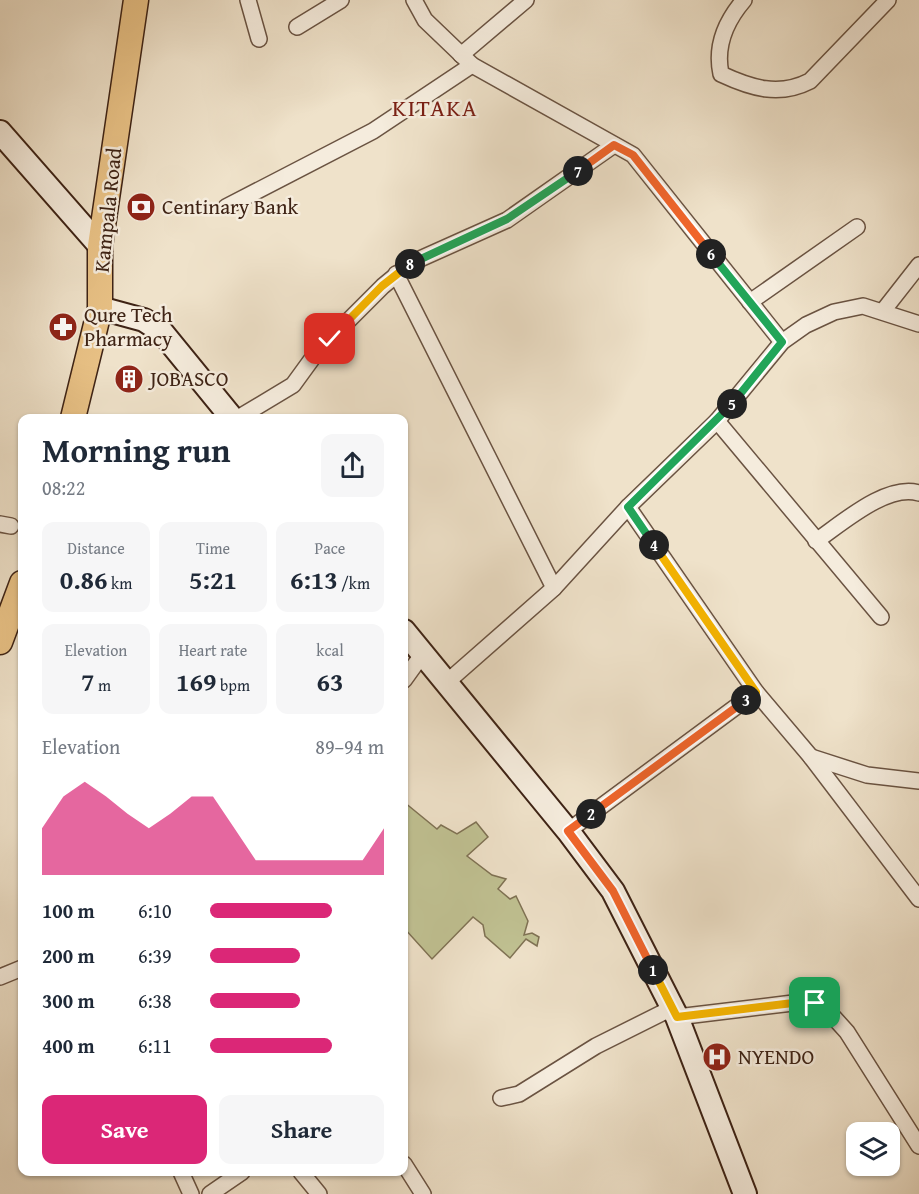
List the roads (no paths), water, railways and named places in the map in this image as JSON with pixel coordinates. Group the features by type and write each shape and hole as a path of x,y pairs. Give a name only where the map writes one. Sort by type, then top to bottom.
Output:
{"main road":[{"name":"Kampala Road","path":"74,414 100,308 99,246 136,0"},
{"path":"0,642 18,594"}],"street":[{"path":"248,0 259,39"},
{"path":"297,27 341,0"},
{"path":"414,0 425,20 467,60 633,155 782,342"},
{"path":"226,207 373,131 467,60 526,0"},
{"path":"744,0 732,14 720,43 721,74 748,86 780,90 795,88 810,81 888,0"},
{"path":"0,132 99,246"},
{"path":"245,414 292,385 317,352 396,274 411,263 507,219 614,145"},
{"path":"750,302 856,227"},
{"path":"883,311 919,265"},
{"path":"396,274 554,588"},
{"path":"446,683 554,588 628,507 717,421 782,342 806,325 834,312 862,306 919,324"},
{"path":"100,308 144,320 161,331 229,414"},
{"path":"717,421 880,617"},
{"path":"816,541 879,498 895,493 919,493"},
{"path":"628,507 756,692 811,757 919,899"},
{"path":"408,636 568,831 613,891 675,1013 745,1194"},
{"path":"408,674 422,655"},
{"path":"568,831 756,692"},
{"path":"811,757 867,775 919,781"},
{"path":"0,977 18,970"},
{"path":"501,1098 519,1094 596,1046 675,1013 801,1002 815,1003 828,1011 847,1032 919,1146"},
{"path":"408,1170 423,1194"},
{"path":"183,1176 191,1194"},
{"path":"210,1194 236,1176"},
{"path":"304,1176 320,1194"}],"place":[{"name":"Centinary Bank","path":"141,207"},
{"name":"Qure Tech Pharmacy","path":"63,327"},
{"name":"JOBASCO","path":"129,379"},
{"name":"NYENDO","path":"717,1057"}],"district":[{"name":"KITAKA","path":"435,108"}]}
